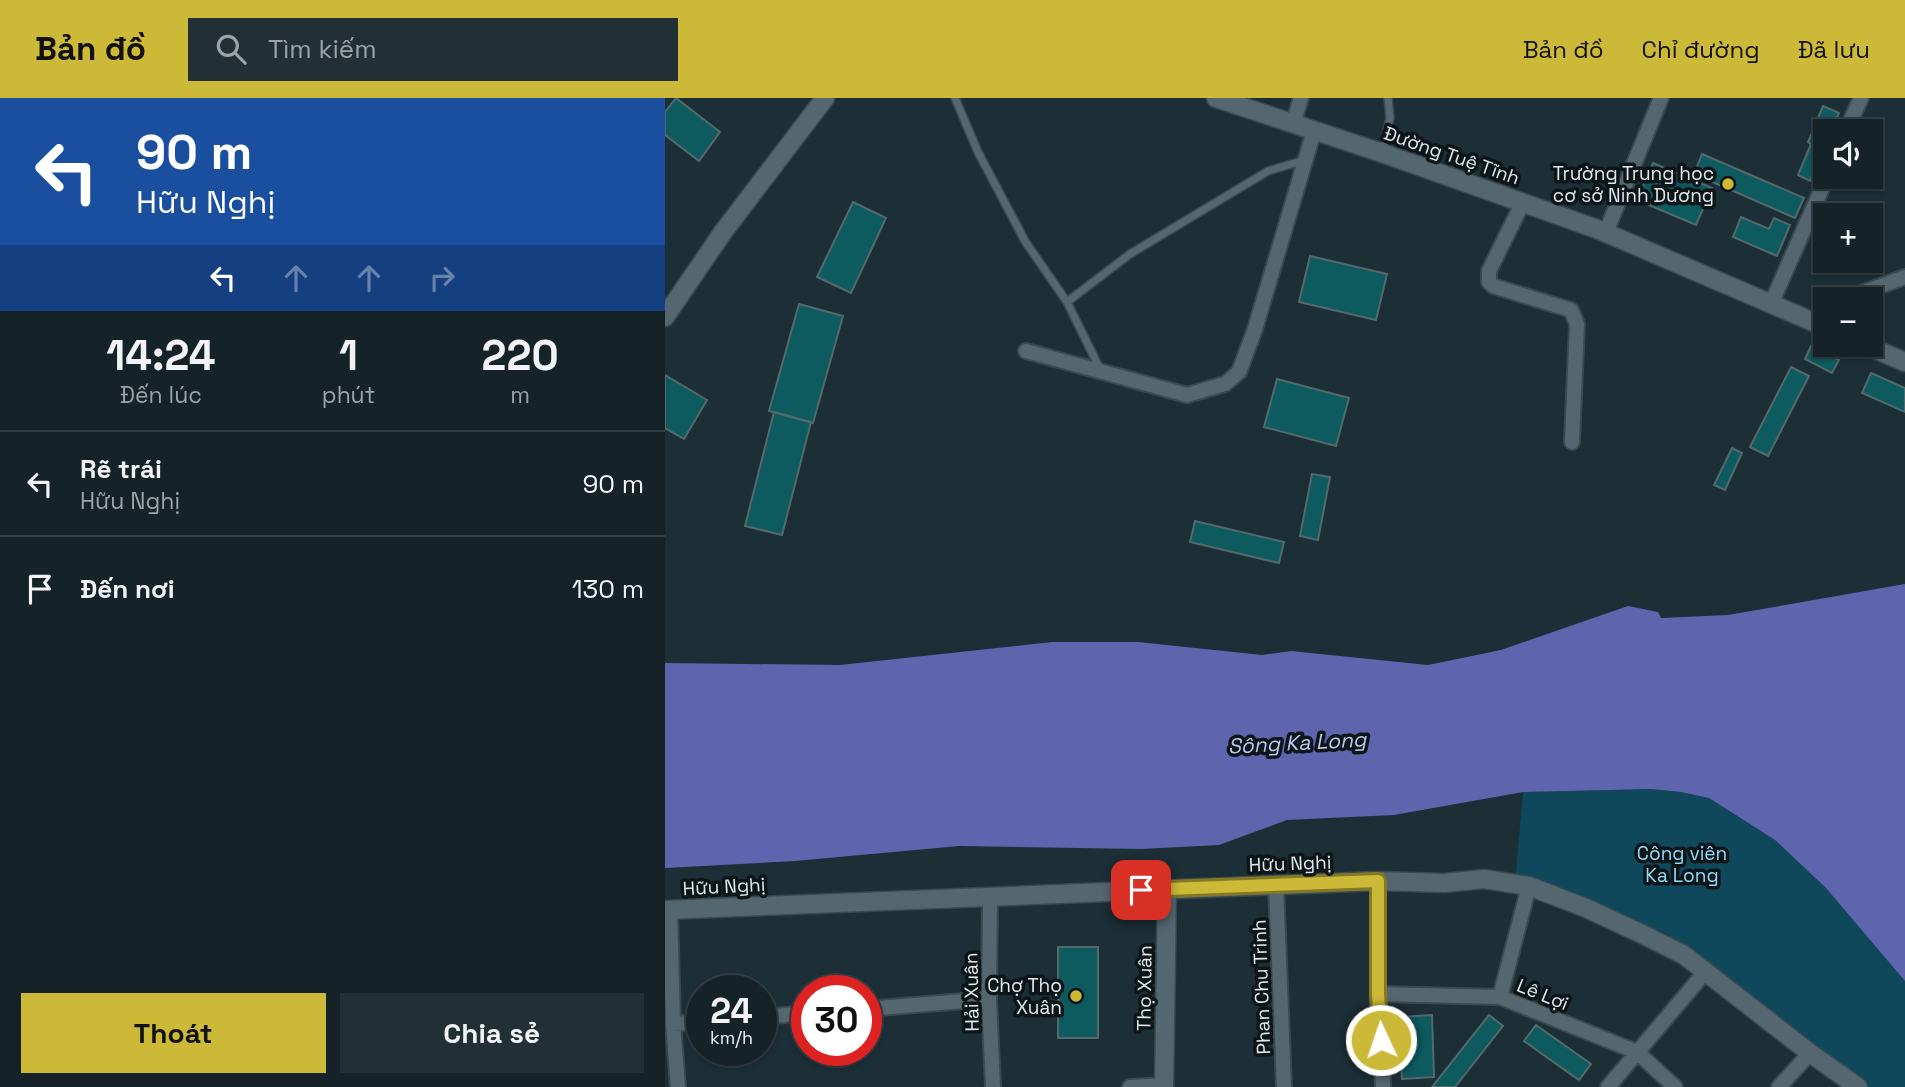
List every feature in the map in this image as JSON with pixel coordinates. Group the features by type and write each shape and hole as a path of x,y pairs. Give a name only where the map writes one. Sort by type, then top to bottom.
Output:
{"street":[{"path":"665,317 723,232 825,98"},
{"name":"Đường Tuệ Tĩnh","path":"1216,98 1606,232 1813,322"},
{"path":"1293,124 1301,98"},
{"path":"1606,232 1661,98"},
{"path":"1851,119 1861,98"},
{"path":"1026,351 1187,395 1225,384 1239,372 1255,329 1314,131"},
{"path":"1771,304 1821,189"},
{"path":"1523,202 1489,271 1489,282 1493,286 1571,310 1577,324 1571,442"},
{"path":"1878,287 1905,277"},
{"path":"1883,353 1905,362"},
{"name":"Hữu Nghị","path":"668,910 689,907 1378,881 1444,883 1484,879 1529,886 1643,933 1706,971 1858,1087"},
{"path":"1378,881 1378,994 1383,1087"},
{"name":"Phan Chu Trinh","path":"1276,885 1284,1087"},
{"path":"1500,997 1529,886"},
{"name":"Thọ Xuân","path":"1164,1086 1167,889"},
{"name":"Hải Xuân","path":"989,897 989,999 993,1087"},
{"path":"668,910 673,1024 671,1068 678,1087"},
{"path":"1608,1087 1706,971"},
{"name":"Lê Lợi","path":"1378,994 1500,997 1637,1052 1675,1087"},
{"path":"882,1008 989,999"},
{"path":"673,1024 686,1023"},
{"path":"1779,1087 1810,1053"},
{"path":"1130,1087 1164,1086"}],"lane":[{"path":"955,98 978,152 1025,241 1067,302 1101,372"},
{"path":"1382,153 1390,118 1388,98"},
{"path":"1067,302 1130,254 1268,171 1306,160"}],"green space":[{"name":"Công viên Ka Long","path":"1651,789 1709,798 1775,840 1826,888 1868,936 1905,981 1905,1087 1851,1087 1697,956 1664,932 1515,883 1523,792"}],"water":[{"name":"Sông Ka Long","path":"1905,584 1905,981 1826,888 1775,840 1709,798 1651,789 1523,792 1394,815 1287,820 1219,845 1141,849 959,846 795,861 665,868 665,663 840,665 1052,642 1138,642 1262,655 1291,651 1428,665 1501,650 1628,606 1658,612 1661,618 1728,615"}],"building":[{"path":"676,98 720,132 699,161 665,135 665,112"},
{"path":"1823,106 1839,113 1836,119 1818,119"},
{"path":"1813,130 1813,174 1810,181 1798,175 1811,144 1808,142"},
{"path":"1702,154 1804,198 1795,218 1694,174"},
{"path":"1653,163 1712,188 1696,225 1637,200"},
{"path":"853,202 886,218 851,293 817,277"},
{"path":"1741,217 1769,229 1774,218 1790,225 1777,256 1733,237"},
{"path":"1310,256 1387,274 1376,320 1299,302"},
{"path":"799,304 843,316 813,423 769,411"},
{"path":"1811,346 1813,357 1833,357 1839,360 1832,373 1805,359"},
{"path":"1791,367 1809,376 1768,456 1750,447"},
{"path":"1871,373 1905,388 1905,412 1862,393"},
{"path":"665,375 707,400 684,439 665,428"},
{"path":"1277,379 1349,398 1336,446 1264,427"},
{"path":"774,412 811,422 782,535 745,526"},
{"path":"1732,448 1742,453 1725,490 1714,485"},
{"path":"1312,474 1330,477 1318,540 1300,536"},
{"path":"1195,521 1284,542 1279,563 1190,542"},
{"path":"1058,947 1098,947 1098,1038 1058,1038"},
{"path":"1432,1015 1434,1077 1402,1079 1399,1017"},
{"path":"1489,1015 1503,1026 1455,1087 1432,1087"},
{"path":"1536,1025 1591,1064 1579,1080 1524,1041"}],"place":[{"name":"Trường Trung học cơ sở Ninh Dương","path":"1728,184"},
{"name":"Chợ Thọ Xuân","path":"1076,996"}],"route":[{"path":"1141,890 1378,881 1378,994 1381,1040"}]}
